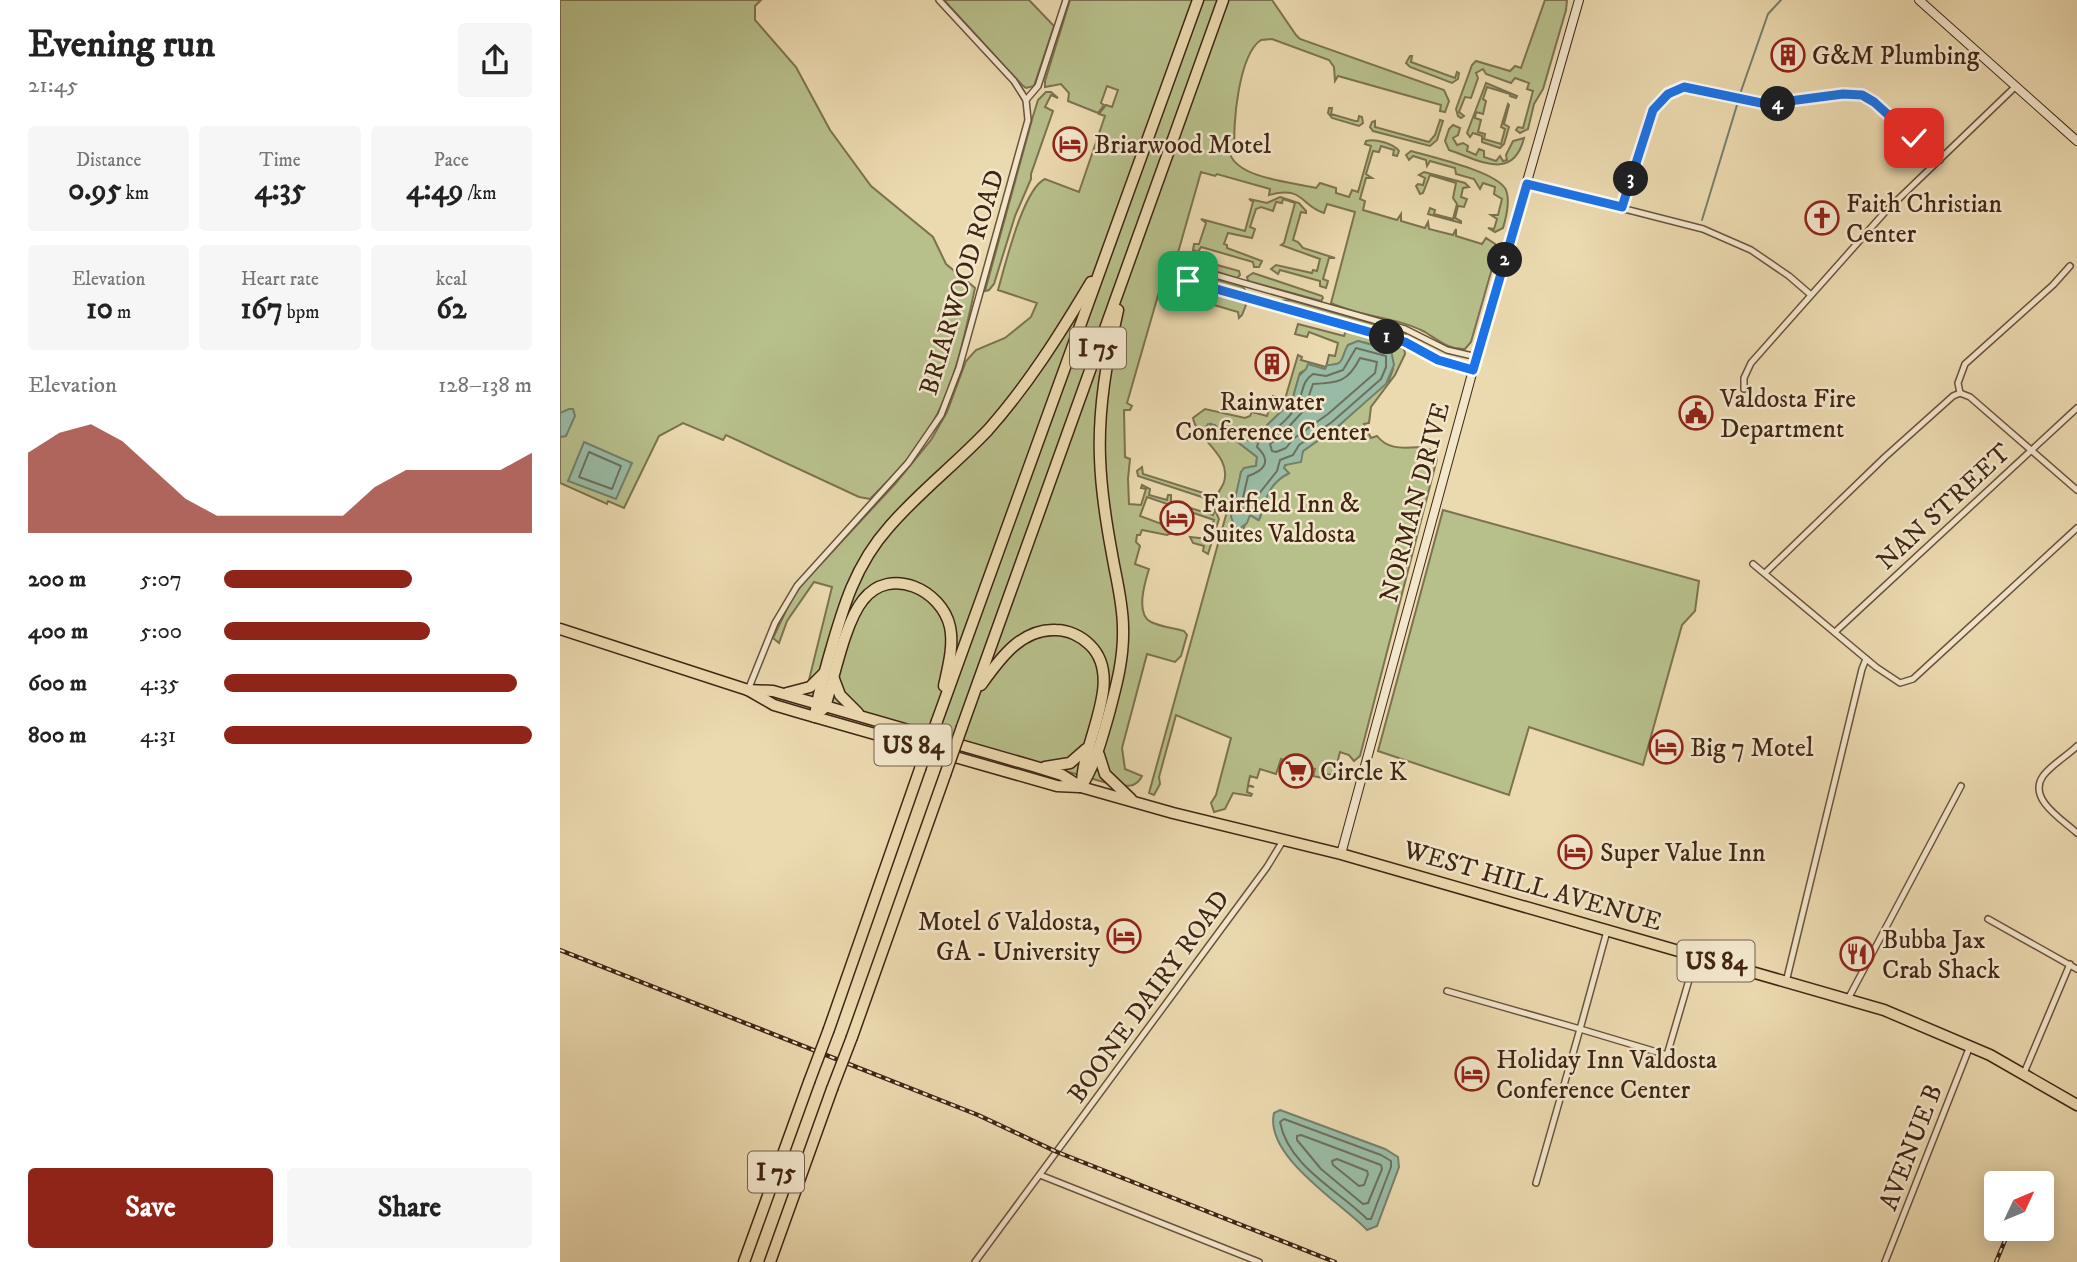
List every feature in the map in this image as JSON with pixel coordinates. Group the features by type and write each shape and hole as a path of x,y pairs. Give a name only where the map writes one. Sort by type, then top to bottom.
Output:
{"highway":[{"name":"I 75","path":"744,1262 1198,0"},
{"name":"I 75","path":"770,1262 1223,0"},
{"path":"1032,766 1064,766 1093,749 1120,673 1123,630 1121,601 1103,495 1100,415 1107,359 1132,257"},
{"path":"815,717 830,675 850,588 872,547 901,514 972,446 1014,399 1056,338 1104,260"},
{"path":"782,694 810,687 830,675 853,616 863,600 873,590 903,584 917,587 932,595 941,605 950,626 948,663 937,721"},
{"name":"WEST HILL AVENUE","path":"560,629 748,690 782,694 1062,775 1082,787"},
{"path":"973,697 1001,659 1030,635 1049,630 1075,634 1087,642 1096,652 1104,673 1090,774 1082,787"},
{"path":"830,675 840,695 866,719"},
{"name":"WEST HILL AVENUE","path":"748,690 774,705 1057,786 1082,787 1341,854 1847,999 1909,1019 1970,1045 2077,1105"},
{"path":"1093,749 1105,774 1133,801"}],"street":[{"path":"939,0 1014,81 1026,100"},
{"name":"BRIARWOOD ROAD","path":"748,690 775,623 797,586 908,463 948,401 960,368 1028,120 1026,100 1038,86 1066,0"},
{"name":"NORMAN DRIVE","path":"1341,854 1473,370 1579,0"},
{"path":"1919,0 2077,141"},
{"path":"1744,389 1744,378 1751,363 1885,212 2016,86"},
{"path":"1622,207 1653,110 1668,94 1684,87 1766,104 1843,94 1862,95 1874,102 1940,160"},
{"path":"1527,184 1703,229 1751,250 1789,276 1811,296"},
{"path":"1473,370 1438,360 1405,342 1181,279 1184,266 1405,329 1447,350 1477,357"},
{"path":"1960,393 1958,383 1965,364 2053,285 2070,266"},
{"path":"1765,573 1885,457 1953,396 1960,393 1966,394 2077,490"},
{"name":"NAN STREET","path":"1835,632 2077,408"},
{"path":"1753,564 1866,659 1897,682 1907,682 2077,528"},
{"path":"1786,982 1866,659"},
{"path":"2077,747 2043,777 2039,789 2045,804 2077,833"},
{"path":"1847,999 1961,786"},
{"name":"BOONE DAIRY ROAD","path":"975,1262 1261,875 1284,839"},
{"path":"1989,919 2077,969"},
{"path":"1536,1183 1607,931"},
{"path":"1447,991 1667,1055 1696,956"},
{"path":"2024,1073 2070,964"},
{"name":"AVENUE B","path":"1885,1262 1970,1045"},
{"path":"1040,1175 1259,1262"}],"shaded area":[{"path":"560,0 761,0 755,6 755,20 796,67 830,130 871,186 933,237 946,264 975,288 956,366 943,403 912,454 870,499 859,497 726,435 723,440 683,423 659,436 624,508 608,501 607,504 560,483"},
{"path":"944,0 1029,0 1054,26 1034,86 1026,88 1022,85"},
{"path":"1070,0 1272,0 1300,39 1444,90 1449,101 1445,112 1440,111 1441,105 1338,76 1335,81 1334,67 1329,60 1272,39 1261,40 1253,48 1242,74 1236,108 1235,151 1230,154 1235,162 1255,174 1316,188 1320,183 1336,188 1336,193 1349,197 1352,190 1358,192 1371,146 1365,144 1366,141 1389,144 1399,151 1397,156 1393,155 1394,150 1381,146 1379,152 1373,151 1366,174 1372,178 1366,178 1360,199 1365,201 1363,210 1397,220 1401,214 1401,221 1425,228 1428,222 1429,229 1453,235 1456,229 1456,236 1482,244 1486,238 1495,244 1497,251 1471,342 1465,349 1454,348 1414,327 1331,303 1355,212 1327,204 1324,213 1295,194 1269,195 1270,189 1201,172 1177,256 1183,259 1174,260 1167,285 1161,285 1127,403 1132,406 1130,410 1124,410 1125,457 1130,459 1129,504 1141,505 1146,489 1141,488 1142,485 1150,489 1149,495 1167,500 1168,495 1171,495 1171,502 1213,515 1215,510 1219,519 1208,554 1203,551 1204,546 1193,543 1190,537 1208,539 1214,520 1147,497 1140,516 1178,530 1167,535 1142,530 1140,535 1137,535 1136,542 1140,546 1135,564 1149,569 1142,597 1143,612 1151,622 1184,631 1187,635 1181,656 1175,662 1147,654 1122,748 1125,769 1142,776 1136,784 1127,786 1107,783 805,696 832,587 814,582 787,621 779,643 773,638 793,596 895,484 931,440 947,412 966,361 976,350 1005,338 1031,317 1037,303 998,290 1022,212 1029,197 1045,179 1079,192 1105,116 1099,114 1106,105 1112,107 1118,90 1107,86 1101,103 1104,105 1098,113 1068,101 1069,93 1061,84 1045,87"},
{"path":"1545,0 1567,0 1566,10 1543,89 1534,104 1528,129 1520,133 1516,130 1518,127 1523,128 1533,91 1527,89 1529,83 1515,78 1511,83 1486,74 1483,69 1476,73 1478,78 1471,98 1465,97 1459,112 1464,116 1458,116 1456,109 1472,65 1476,61 1510,71 1515,66 1521,68"},
{"path":"1410,56 1411,62 1455,78 1457,72 1458,79 1452,83 1410,67 1406,63"},
{"path":"1486,83 1517,96 1516,98 1487,87 1483,99 1486,101 1483,114 1476,112 1475,118 1481,120 1478,132 1485,134 1484,139 1501,144 1505,129 1501,127 1509,105 1504,124 1509,127 1504,144 1500,148 1482,142 1482,136 1473,133 1470,137 1467,133"},
{"path":"1046,92 1051,92 1058,98 1051,95 1045,107 1053,111 1031,179 1015,216 994,284 985,291 1033,116 1038,100"},
{"path":"1329,108 1332,108 1331,114 1355,121 1358,121 1359,116 1362,117 1363,123 1359,126 1332,118 1328,113"},
{"path":"1440,120 1443,121 1437,140 1430,146 1373,131 1370,127 1375,121 1375,127 1429,142 1435,135"},
{"path":"1453,125 1460,128 1458,135 1453,138 1457,145 1463,143 1468,146 1467,151 1476,155 1479,149 1484,151 1484,157 1496,161 1500,156 1503,161 1507,160 1506,155 1513,141 1524,138 1519,152 1512,160 1503,164 1483,162 1449,150 1445,141"},
{"path":"1411,151 1478,171 1500,183 1506,190 1508,199 1503,228 1495,232 1488,228 1494,229 1497,219 1491,215 1498,215 1502,199 1494,194 1495,187 1483,183 1480,189 1474,179 1456,174 1455,168 1430,161 1427,166 1426,160 1413,156 1409,160 1406,155"},
{"path":"1424,172 1465,183 1469,187 1463,188 1461,197 1467,199 1464,207 1458,206 1455,218 1461,223 1428,214 1430,208 1435,210 1434,214 1453,219 1457,204 1453,198 1456,183 1430,175 1423,193 1420,194 1416,186 1423,185 1425,178 1419,175"},
{"path":"1280,197 1299,203 1306,211 1301,212 1293,240 1303,248 1335,258 1329,258 1323,279 1328,281 1326,288 1320,286 1320,281 1280,270 1278,274 1271,269 1276,265 1312,273 1313,270 1317,271 1320,259 1281,245 1284,243 1295,203 1283,199 1282,203 1276,202 1273,211 1261,207 1256,209 1250,227 1255,229 1252,238 1228,233 1224,244 1227,248 1262,261 1259,267 1254,267 1253,262 1201,247 1198,252 1193,250 1194,244 1199,244 1206,223 1201,219 1245,231 1253,202 1249,199 1267,203"},
{"path":"1192,258 1239,271 1240,275 1237,278 1191,264 1189,260"},
{"path":"1191,272 1243,287 1245,290 1242,292 1190,277"},
{"path":"1253,273 1323,298 1321,301 1248,281 1247,277"},
{"path":"1185,284 1243,301 1246,305 1242,315 1239,318 1238,312 1180,295 1176,300 1173,296 1174,289"},
{"path":"1291,300 1405,333 1406,336 1404,338 1280,301"},
{"path":"1298,324 1344,336 1346,330 1404,348 1405,354 1395,375 1371,407 1369,423 1364,424 1371,438 1377,436 1394,447 1427,448 1437,459 1360,756 1354,761 1349,755 1340,752 1334,775 1326,774 1322,778 1313,776 1315,769 1281,759 1276,774 1260,769 1257,778 1250,776 1248,785 1254,787 1248,786 1247,792 1252,794 1251,796 1233,793 1225,809 1214,812 1211,803 1216,795 1231,738 1176,715 1159,777 1160,784 1154,795 1149,793 1226,515 1217,502 1138,476 1137,471 1142,467 1143,474 1216,497 1224,482 1223,464 1193,418 1205,409 1245,418 1252,412 1267,416 1273,396 1285,399 1298,355 1302,357 1301,360 1326,367 1329,355 1335,356 1338,343 1309,332 1307,337 1295,334","holes":["1358,341 1387,348 1393,369 1389,380 1336,428 1285,465 1288,474 1276,481 1272,487 1260,518 1258,520 1250,515 1244,527 1241,472 1256,466 1257,457 1235,440 1215,437 1209,431 1211,424 1220,431 1248,441 1292,401 1300,373 1307,369 1325,369 1330,365 1340,364 1348,345"]},
{"path":"1443,510 1699,581 1695,611 1682,625 1643,765 1529,727 1509,795 1378,751"}],"water":[{"path":"1358,341 1391,350 1394,365 1386,384 1336,428 1303,451 1301,462 1285,465 1284,468 1289,473 1272,487 1259,520 1250,515 1247,523 1239,529 1235,527 1231,517 1241,472 1244,468 1256,466 1257,457 1235,440 1215,437 1206,427 1208,424 1215,425 1220,431 1248,440 1255,437 1292,401 1299,376 1308,364 1325,369 1327,365 1337,364 1342,360 1348,345"},
{"path":"573,409 575,416 566,436 562,437 560,413"},
{"path":"584,442 632,463 616,499 568,481"},
{"path":"1280,1110 1385,1149 1398,1157 1399,1167 1377,1226 1367,1230 1292,1162 1274,1129 1274,1113"}],"waterway":[{"path":"1740,94 1768,14 1781,0"},
{"path":"1702,220 1737,105"}],"railway":[{"path":"560,950 978,1115 1057,1152 1335,1262"},
{"path":"1996,1262 2005,1241"}],"place":[{"name":"G&M Plumbing","path":"1788,55"},
{"name":"Briarwood Motel","path":"1070,144"},
{"name":"Faith Christian Center","path":"1822,218"},
{"name":"Rainwater Conference Center","path":"1272,364"},
{"name":"Valdosta Fire Department","path":"1696,413"},
{"name":"Fairfield Inn & Suites Valdosta","path":"1177,518"},
{"name":"Big 7 Motel","path":"1666,747"},
{"name":"Circle K","path":"1296,771"},
{"name":"Super Value Inn","path":"1575,852"},
{"name":"Motel 6 Valdosta, GA - University","path":"1124,936"},
{"name":"Bubba Jax Crab Shack","path":"1857,954"},
{"name":"Holiday Inn Valdosta Conference Center","path":"1472,1074"}],"route":[{"path":"1188,281 1405,342 1438,360 1473,370 1527,184 1622,207 1653,110 1668,94 1684,87 1766,104 1843,94 1862,95 1874,102 1914,138"}]}
